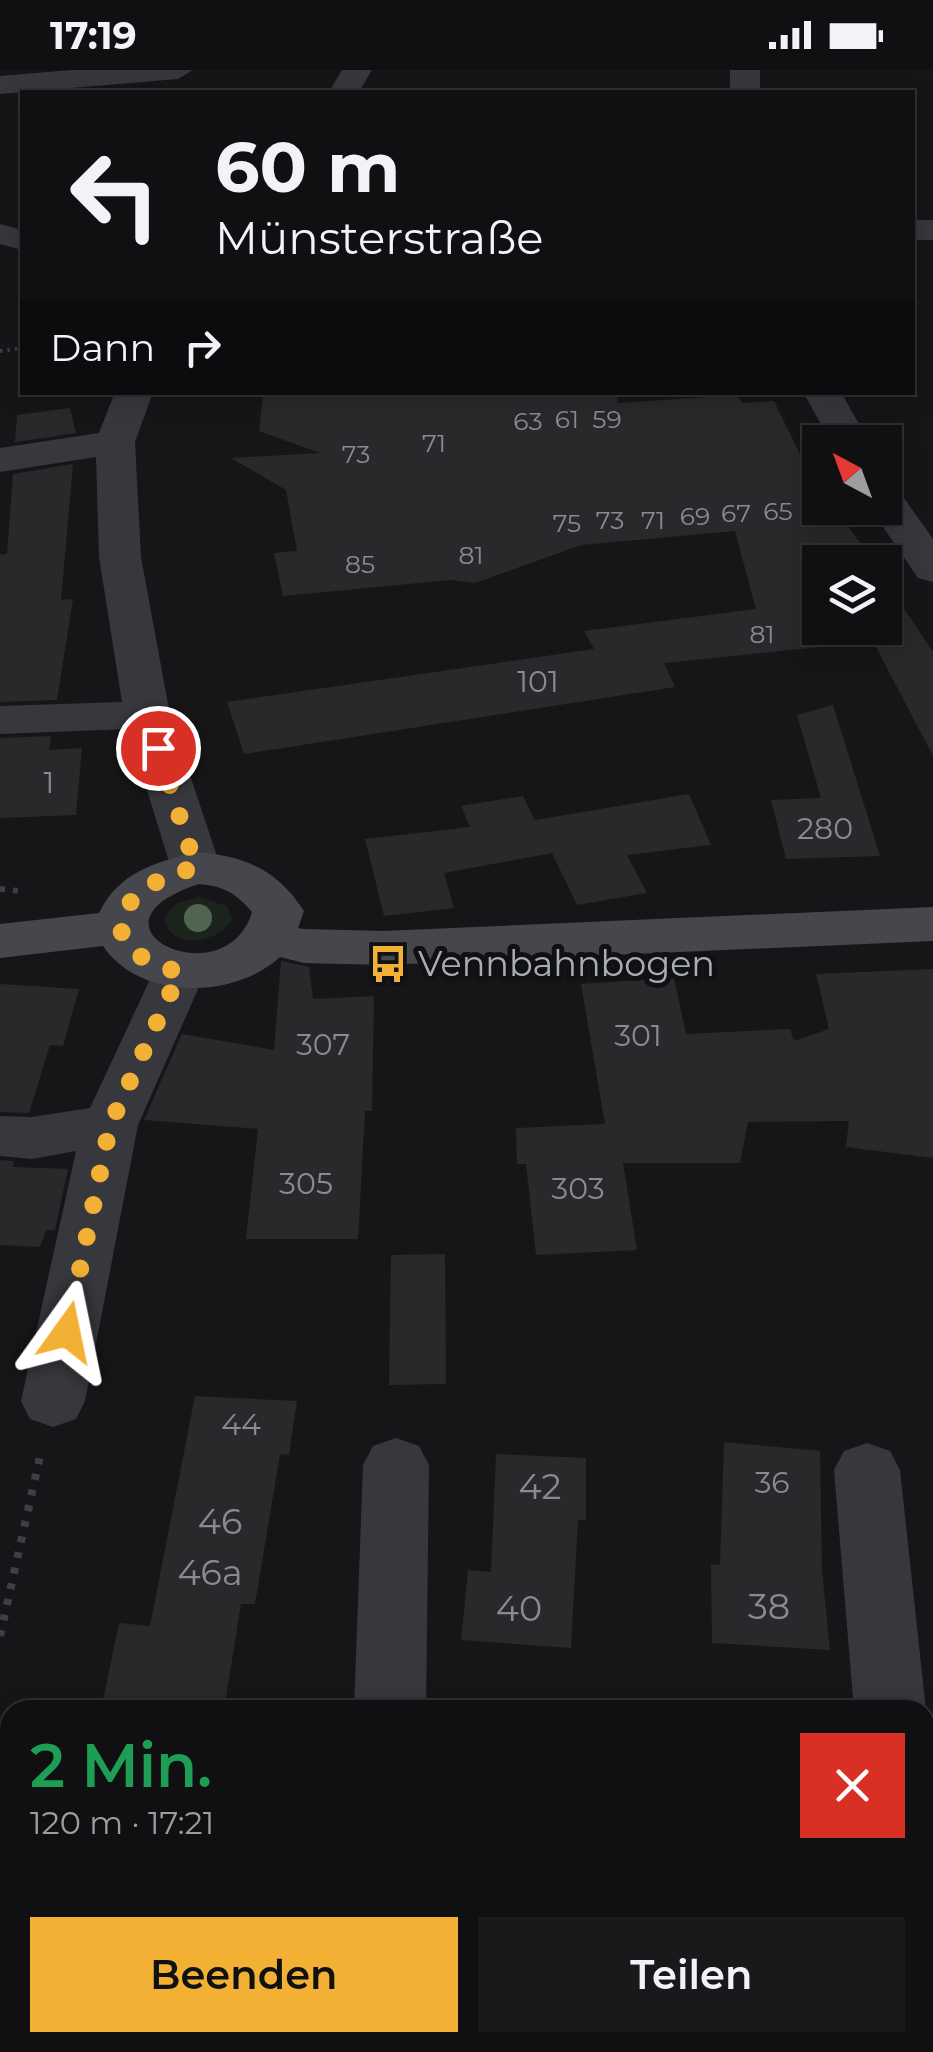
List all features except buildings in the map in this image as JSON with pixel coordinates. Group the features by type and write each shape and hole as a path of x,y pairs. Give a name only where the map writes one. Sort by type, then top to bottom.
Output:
{"street":[{"path":"5,80 178,70"},
{"path":"133,395 115,442 120,556 147,716 196,868"},
{"path":"824,395 840,425"},
{"path":"0,460 115,442"},
{"path":"902,524 933,568"},
{"path":"0,720 147,716"},
{"path":"196,868 229,870 261,885 278,911 272,938 247,958 213,970 180,972 139,957 124,942 119,926 126,904 146,885 196,868"},
{"path":"272,938 304,946 383,948 933,924"},
{"path":"0,941 119,926"},
{"path":"53,1402 110,1125 180,972"},
{"path":"0,1136 32,1138 110,1125"},
{"path":"390,1700 396,1465"},
{"path":"867,1470 889,1700"}],"path":[{"path":"0,1636 53,1402"}],"shaded area":[{"path":"199,897 227,906 232,919 226,928 206,939 174,935 165,916 177,903"}],"place":[{"name":"Vennbahnbogen","path":"388,964"}],"route":[{"path":"67,1332 110,1125 180,972 139,957 124,942 119,926 126,904 146,885 196,868 158,748"}]}
